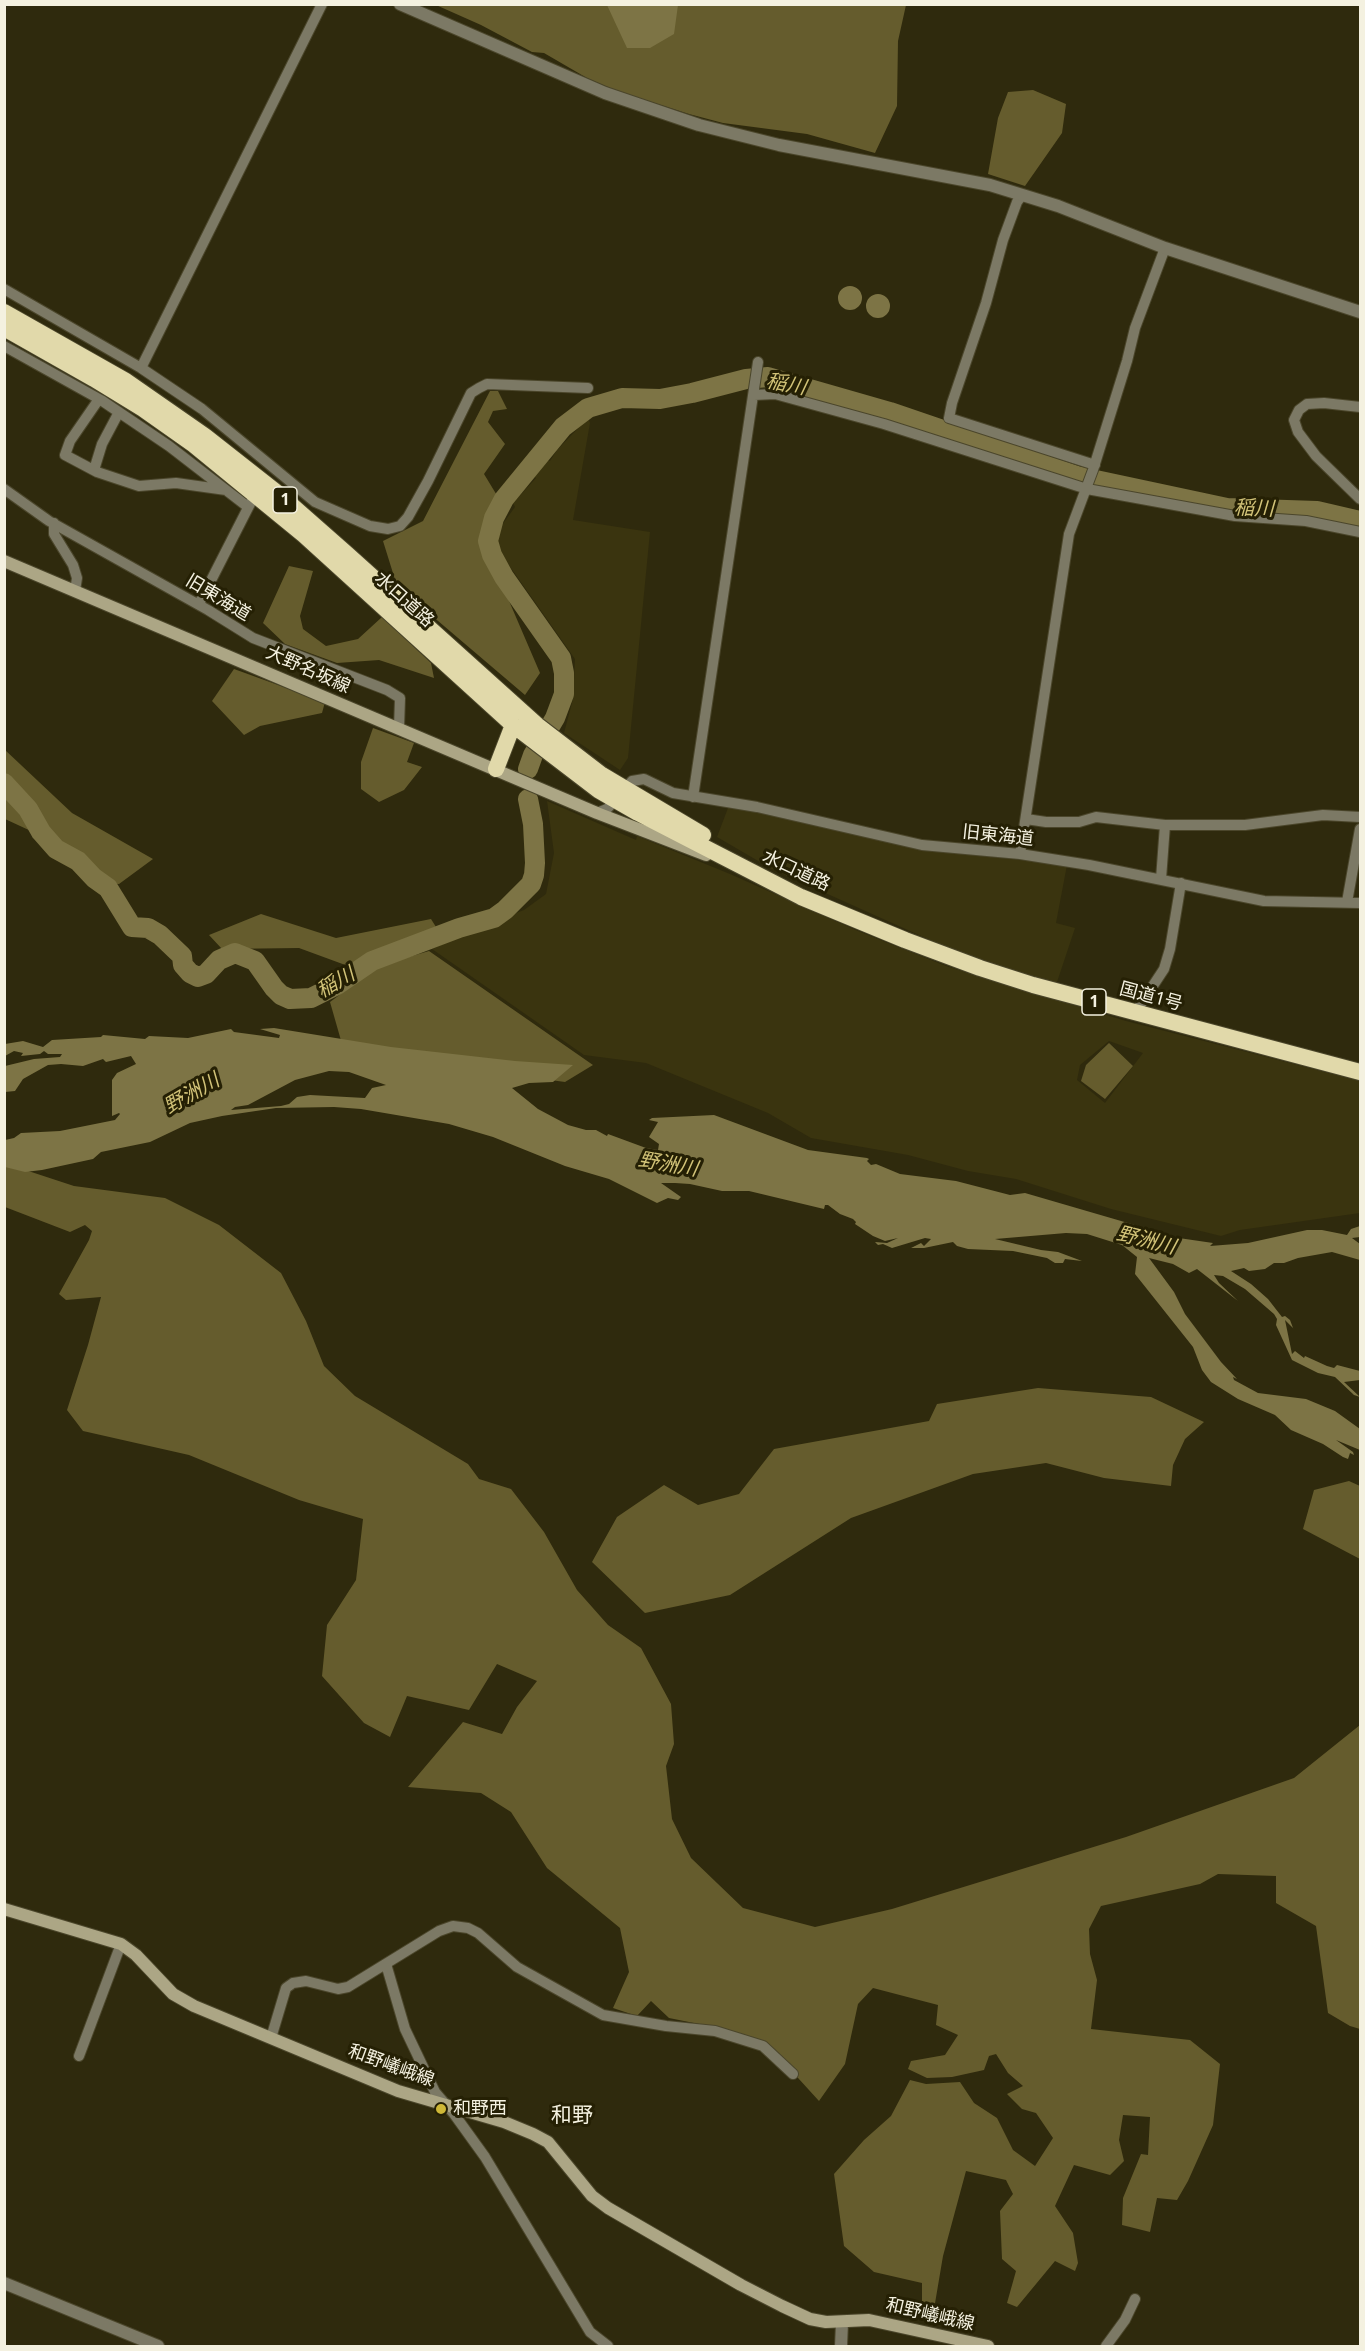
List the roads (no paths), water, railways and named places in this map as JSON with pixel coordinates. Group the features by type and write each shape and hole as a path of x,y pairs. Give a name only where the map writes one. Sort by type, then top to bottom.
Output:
{"highway":[{"name":"水口道路","path":"4,312 126,381 233,458 347,554 534,732 553,746 749,864 834,910"},
{"name":"水口道路","path":"4,328 104,385 194,445 304,536 513,725 534,732"},
{"path":"496,770 513,725"},
{"name":"水口道路","path":"627,790 647,816 741,867 801,897 834,910"},
{"name":"国道1号","path":"834,910 905,940 1033,985 1360,1072"}],"main road":[{"name":"大野名坂線","path":"4,561 597,813 741,867"},
{"path":"597,813 677,819"},
{"name":"和野嶬峨線","path":"4,1909 121,1944 136,1955 173,1994 194,2006 398,2091 445,2104 532,2134 548,2142 592,2196 608,2208 782,2306 810,2319 842,2323 869,2320 891,2323 988,2346"}],"street":[{"path":"141,368 322,4"},
{"path":"400,4 605,93 699,125 779,145 990,185 1058,206 1165,248 1360,312"},
{"path":"1022,195 1017,202 1003,240 986,303 952,403 950,418 1094,468"},
{"path":"1020,854 1069,534 1094,468 1135,328 1165,248"},
{"path":"4,289 141,368 202,409 269,470 315,502 370,526 388,529 400,526 408,516 428,481 471,393 487,384 588,388"},
{"path":"4,346 99,399 250,504 199,604"},
{"path":"693,797 758,366"},
{"path":"755,391 775,394 884,424 1088,486 1226,515 1306,521 1360,532"},
{"path":"99,399 70,441 66,455 94,470 139,486 176,483 227,490"},
{"path":"1360,407 1324,403 1307,404 1299,410 1294,420 1298,432 1316,456 1360,499"},
{"path":"94,470 102,444 119,412"},
{"name":"旧東海道","path":"4,489 54,523 199,604 253,638 387,690 400,698 399,728"},
{"path":"54,523 54,534 73,565 77,578 75,591"},
{"name":"旧東海道","path":"627,790 644,779 673,793 757,807 922,844 1020,854 1161,879 1264,901 1360,903"},
{"path":"597,813 607,809 627,790"},
{"path":"1026,819 1046,822 1079,822 1096,817 1165,825 1245,825 1323,815 1360,817"},
{"path":"1161,879 1165,825"},
{"path":"1347,902 1360,829"},
{"path":"1135,1013 1164,969 1170,949 1181,883"},
{"path":"271,2038 286,1988 293,1983 306,1981 338,1989 348,1987 439,1931 453,1926 468,1928 478,1933 517,1967 603,2015 666,2026 715,2031 744,2040 763,2046 793,2074"},
{"path":"79,2056 121,1944"},
{"path":"386,1964 405,2029 435,2092 485,2157 590,2332 608,2346"},
{"path":"4,2283 158,2346"},
{"path":"1106,2346 1125,2320 1135,2299"},
{"path":"841,2346 842,2323"}],"water":[{"path":"607,5 678,5 674,34 650,48 627,48"},
{"path":"850,286 859,289 862,298 859,307 850,310 841,307 838,298 841,289"},
{"path":"878,294 887,297 890,306 887,315 878,318 869,315 866,306 869,297"},
{"name":"野洲川","path":"274,1028 391,1047 573,1065 553,1082 529,1083 512,1088 538,1109 568,1125 596,1130 607,1136 608,1134 646,1148 658,1150 659,1144 649,1137 658,1122 649,1120 652,1118 714,1115 808,1150 867,1158 871,1165 876,1164 900,1174 956,1181 1010,1195 1025,1193 1152,1230 1165,1236 1213,1243 1210,1246 1248,1243 1307,1230 1322,1230 1347,1235 1351,1229 1360,1226 1360,1237 1352,1238 1360,1244 1360,1260 1332,1252 1284,1263 1274,1263 1265,1269 1249,1271 1244,1268 1231,1271 1268,1299 1282,1317 1285,1316 1290,1320 1293,1328 1285,1320 1292,1354 1295,1351 1304,1358 1305,1356 1327,1366 1334,1368 1337,1365 1360,1371 1360,1380 1344,1382 1360,1397 1354,1395 1335,1377 1318,1373 1292,1360 1276,1325 1277,1319 1274,1314 1245,1289 1223,1276 1214,1275 1238,1301 1197,1269 1189,1273 1173,1264 1149,1258 1174,1292 1185,1314 1221,1362 1237,1379 1233,1377 1234,1380 1258,1393 1306,1399 1335,1411 1360,1429 1360,1450 1336,1440 1354,1455 1350,1453 1348,1459 1343,1457 1323,1444 1291,1430 1275,1415 1238,1399 1211,1382 1202,1370 1193,1347 1135,1274 1137,1257 1122,1245 1087,1234 1066,1233 995,1239 1058,1252 1082,1261 1065,1259 1063,1263 1055,1263 1047,1258 1013,1251 968,1249 957,1246 953,1242 924,1248 911,1248 921,1243 924,1246 931,1239 925,1238 892,1248 883,1244 878,1245 875,1242 887,1243 898,1238 885,1241 873,1236 855,1224 853,1219 840,1214 828,1205 825,1205 824,1209 749,1191 722,1191 675,1183 661,1183 681,1197 678,1200 668,1198 657,1203 609,1179 565,1166 493,1137 449,1124 361,1109 334,1107 276,1108 222,1116 190,1123 150,1142 101,1152 93,1159 25,1172 5,1167 5,1140 21,1133 60,1131 115,1120 120,1114 112,1116 112,1080 117,1073 136,1064 131,1056 106,1062 103,1059 83,1066 48,1065 23,1079 15,1091 5,1092 5,1066 34,1059 60,1057 62,1054 48,1054 44,1051 40,1054 21,1056 23,1053 14,1051 5,1056 5,1044 23,1041 43,1047 52,1040 103,1035 145,1039 149,1036 188,1038 231,1029 234,1032 279,1038 280,1035 260,1029","holes":["329,1071 349,1072 386,1085 372,1088 365,1098 310,1095 297,1097 289,1104 281,1106 231,1110 248,1105 295,1080"]}],"waterway":[{"name":"稲川","path":"528,769 533,755 555,718 564,694 564,673 561,658 504,577 492,555 488,541 494,518 504,499 563,427 588,408 622,398 660,399 746,379 768,377 890,412 1077,476 1227,508 1317,511 1360,521"},
{"name":"稲川","path":"4,783 28,809 41,832 56,849 78,861 94,878 108,888 132,927 148,928 160,935 182,956 183,965 190,973 198,977 206,974 219,960 235,953 255,961 274,988 281,995 290,999 311,998 337,985 372,961 459,928 494,918 505,910 531,884 534,875 533,824 528,799"}],"place":[{"name":"和野西","path":"441,2109"}],"district":[{"name":"和野","path":"572,2116"}]}
